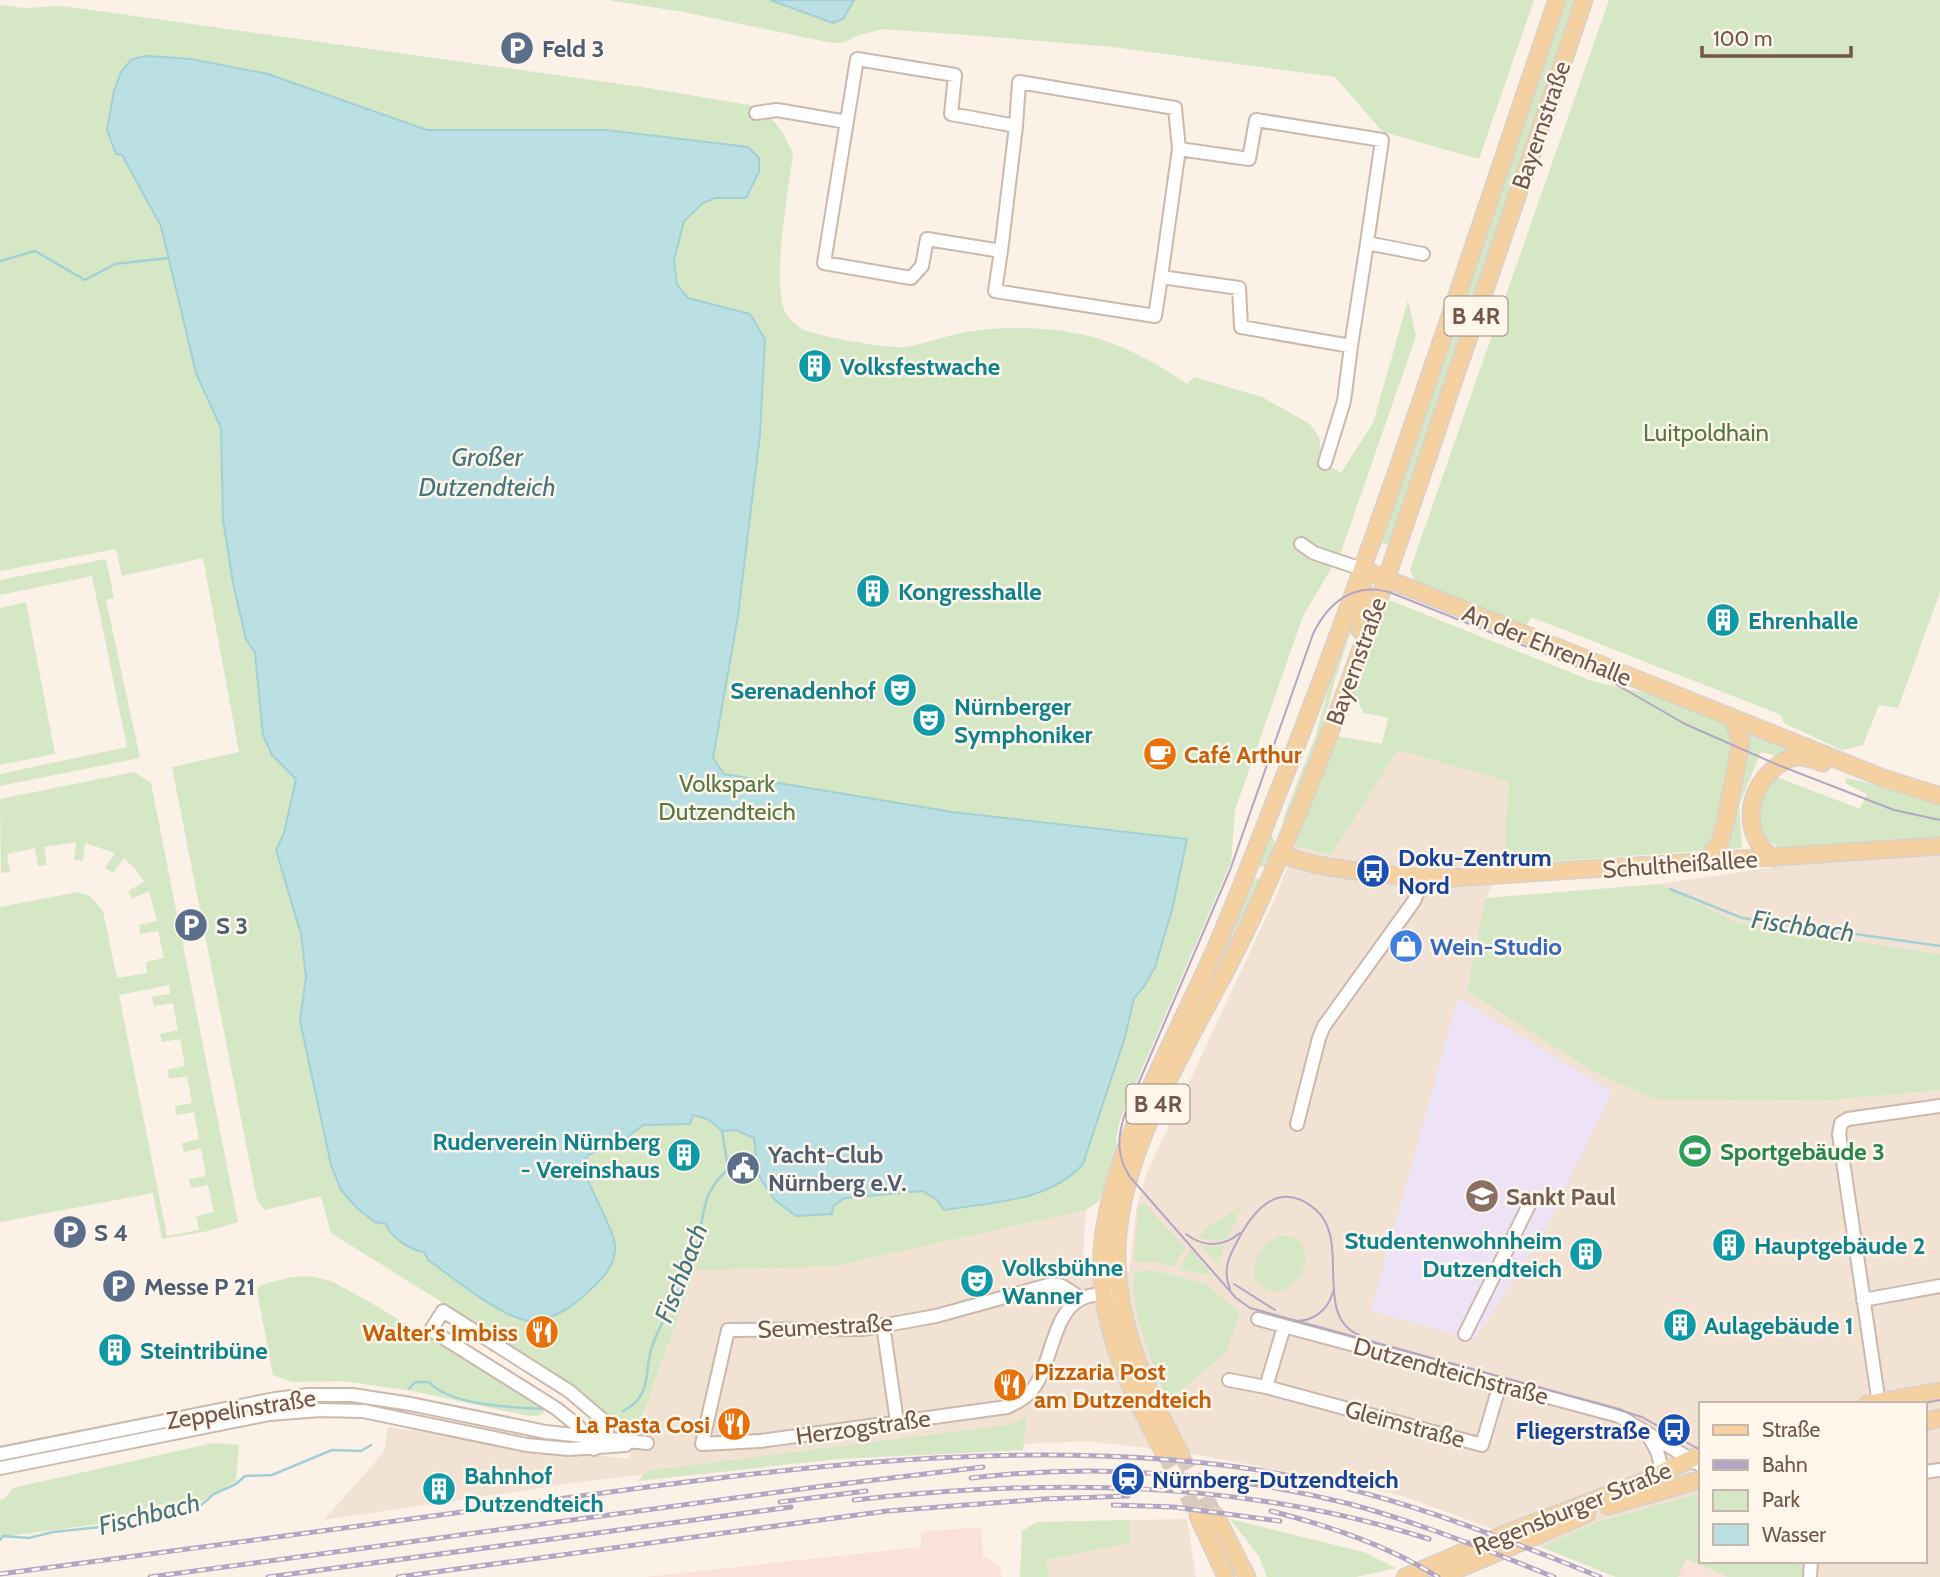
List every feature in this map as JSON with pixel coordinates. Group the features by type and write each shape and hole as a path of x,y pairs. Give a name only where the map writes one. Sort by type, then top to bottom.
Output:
{"main road":[{"name":"Bayernstraße","path":"1102,1293 1104,1229 1122,1163 1153,1085 1223,932 1278,794 1394,478 1557,0"},
{"name":"Bayernstraße","path":"1120,1292 1117,1268 1118,1231 1123,1201 1134,1165 1180,1055 1234,954 1281,852 1331,729 1386,580 1584,0"},
{"path":"1394,478 1404,490 1417,489"},
{"name":"An der Ehrenhalle","path":"1362,569 1733,719"},
{"name":"B 4R","path":"1362,569 1364,609 1359,626 1363,645"},
{"path":"1733,719 1853,766 1940,796"},
{"path":"1704,863 1720,843 1726,820 1741,742 1733,719"},
{"path":"1773,858 1759,845 1750,818 1755,793 1768,775 1782,763 1794,758 1811,759 1835,768 1853,766"},
{"path":"1278,794 1281,811 1277,826 1281,852"},
{"name":"Schultheißallee","path":"1281,852 1289,858 1308,863 1420,877 1485,877 1940,846"},
{"name":"B 4R","path":"1120,1292 1142,1374 1181,1455"},
{"name":"B 4R","path":"1102,1293 1107,1322 1119,1361 1132,1393 1164,1452"},
{"path":"1880,1402 1940,1391"},
{"name":"Regensburger Straße","path":"1405,1577 1504,1534 1697,1460"},
{"name":"Regensburger Straße","path":"1440,1577 1607,1506 1699,1480"},
{"path":"1198,1516 1226,1577"},
{"path":"1216,1516 1247,1577"}],"street":[{"path":"1001,251 927,239 922,266 911,278 824,263 857,59 955,75 951,114 1016,126"},
{"path":"1019,82 1175,108 1179,149 1155,316 995,291 1019,82"},
{"path":"756,113 777,110 847,122"},
{"path":"1179,149 1249,159 1256,120 1382,140 1344,401 1325,463"},
{"path":"1367,243 1423,254"},
{"path":"1161,277 1239,288 1241,327 1351,346"},
{"path":"1301,544 1314,553 1362,569"},
{"path":"1297,1124 1324,1026 1414,901 1420,887 1420,877"},
{"path":"1875,1402 1863,1300 1839,1142 1841,1123 1864,1115 1940,1106"},
{"path":"1465,1334 1532,1199"},
{"name":"Seumestraße","path":"702,1444 728,1330 864,1329 936,1316 1052,1284 1062,1286 1082,1298"},
{"path":"1863,1300 1940,1286"},
{"path":"1082,1298 1120,1292"},
{"name":"Herzogstraße","path":"702,1444 760,1441 1007,1407 1022,1399 1036,1385 1064,1316 1074,1303 1082,1298"},
{"path":"443,1311 569,1391 602,1419 607,1427 607,1438 591,1443 557,1409 432,1330 443,1311"},
{"name":"Dutzendteichstraße","path":"1258,1319 1619,1416 1697,1460"},
{"path":"883,1325 897,1422"},
{"path":"1266,1387 1284,1327"},
{"name":"Gleimstraße","path":"1229,1380 1266,1387 1482,1445 1500,1384"},
{"name":"Zeppelinstraße","path":"0,1454 275,1399 308,1395 352,1395 400,1402 591,1443"},
{"path":"546,1432 557,1419 557,1409"},
{"name":"Zeppelinstraße","path":"0,1468 269,1414 320,1410 363,1411 527,1445 647,1443 607,1438"},
{"path":"1642,1429 1658,1452 1660,1474"}],"shaded area":[{"path":"1398,750 1509,782 1503,865 1486,898 1595,1072 1655,1099 1822,1101 1940,1090 1940,1577 1803,1577 1805,1563 1926,1563 1926,1402 1699,1402 1699,1493 1594,1523 1541,1547 1406,1497 1187,1453 1088,1441 846,1452 587,1481 324,1520 384,1452 388,1427 628,1459 695,1271 835,1266 1086,1210 1082,1272 1129,1271 1137,1205 1146,1175 1276,896 1295,846 1331,855"},
{"path":"1940,843 1940,954 1738,923 1658,884"},
{"name":"Sankt Paul","path":"1458,998 1612,1092 1546,1228 1475,1340 1371,1311"},
{"path":"1187,1519 1196,1577 1049,1577 1046,1560 1130,1543 1129,1520"},
{"path":"981,1527 983,1556 999,1565 1002,1577 645,1577 921,1547 921,1532"},
{"path":"1685,1559 1728,1577 1678,1577"}],"green space":[{"path":"608,0 1534,0 1479,159 1383,132 1335,77 1113,47 882,29 842,43 832,43 683,12"},
{"path":"1563,0 1578,0 1473,309 1459,304"},
{"name":"Luitpoldhain","path":"1609,0 1940,0 1940,592 1898,708 1879,705 1863,745 1842,750 1784,723 1781,715 1531,617 1525,630 1489,611 1414,580 1410,570"},
{"name":"Volkspark Dutzendteich","path":"0,5 24,8 63,6 642,87 749,105 776,124 793,154 782,238 780,286 788,317 800,328 838,339 896,347 999,328 1045,329 1092,337 1141,356 1187,384 1194,377 1262,397 1310,424 1319,437 1322,462 1341,473 1373,423 1408,300 1416,336 1341,552 1303,616 1235,810 1231,862 1120,1120 1116,1138 1117,1160 1099,1201 1086,1210 835,1266 695,1271 638,1429 614,1421 546,1367 331,1233 321,1196 265,1210 257,1200 172,767 239,752 203,558 122,576 116,549 0,571"},
{"path":"1455,316 1469,321 1391,546 1377,541 1403,481 1423,405"},
{"path":"106,559 114,598 106,600 140,758 0,786 0,774 127,747 92,576 0,595 0,580"},
{"path":"1389,600 1592,681 1672,699 1798,748 1779,757 1761,752 1739,805 1742,848 1503,865 1509,782 1398,750 1331,855 1295,846 1337,736 1382,744 1388,718 1364,713 1354,696"},
{"path":"26,602 55,754 0,765 0,608"},
{"path":"1354,608 1358,609 1316,752 1284,828 1283,819 1316,735 1331,677"},
{"path":"134,772 151,783 238,1222 208,1231 162,1239 153,1193 0,1222 0,907 78,892 90,896 103,911 117,978 147,973 146,962 164,958 158,931 140,934 139,925 157,921 149,891 132,899 128,891 144,882 124,858 113,873 105,868 115,853 85,843 83,861 74,860 76,842 44,847 47,865 38,866 35,848 7,854 10,872 1,873 0,799","holes":["169,985 170,994 152,997 154,1006 173,1003 178,1030 160,1034 162,1042 180,1039 185,1066 167,1070 169,1079 187,1076 192,1103 175,1106 176,1115 194,1112 199,1139 182,1143 184,1152 201,1148 206,1176 189,1179 191,1188 208,1185 214,1212 196,1216 199,1230 167,1236 119,995"]},
{"path":"1777,777 1860,809 1867,794 1845,783 1847,778 1940,799 1940,840 1782,850 1766,837 1759,819 1763,797"},
{"path":"1270,832 1278,849 1270,868 1255,866"},
{"path":"1250,877 1265,880 1163,1076"},
{"path":"1658,884 1738,923 1940,954 1940,1090 1822,1101 1655,1099 1595,1072 1467,991 1486,898"},
{"path":"1144,1203 1185,1248 1174,1267 1134,1260 1138,1208"},
{"path":"1241,1207 1228,1237 1215,1242 1198,1237 1206,1228"},
{"path":"1279,1236 1295,1238 1304,1247 1305,1259 1293,1284 1282,1291 1269,1291 1256,1281 1256,1260 1262,1248"},
{"path":"1200,1245 1225,1245 1217,1264"},
{"path":"1191,1249 1212,1275 1211,1276 1179,1269"},
{"path":"1151,1270 1206,1284 1240,1313 1226,1352 1172,1398 1163,1392 1142,1333 1135,1303 1134,1272"},
{"path":"310,1276 331,1281 366,1300 543,1406 544,1412 539,1416 529,1416 412,1391 343,1381 292,1382 273,1375 257,1291 260,1285 292,1277"},
{"path":"1027,1416 1023,1450 838,1459 638,1481 646,1471 1008,1425"},
{"path":"213,1443 239,1445 236,1481 196,1504 153,1505 108,1523 0,1537 0,1500 13,1488"},
{"path":"1699,1493 1699,1563 1805,1563 1803,1577 1728,1577 1686,1559 1678,1577 1616,1577 1541,1547 1594,1523"},
{"path":"1230,1519 1363,1552 1396,1568 1356,1577 1267,1577 1259,1556"},
{"path":"1129,1520 1131,1543 1046,1560 1049,1577 1020,1577 1022,1531 1037,1522"}],"water":[{"path":"770,0 854,0 843,19 833,23"},
{"name":"Großer Dutzendteich","path":"147,56 191,59 268,74 427,130 606,130 748,147 759,158 759,172 746,198 715,198 703,203 684,221 674,260 677,285 688,298 750,314 765,339 760,434 738,616 713,758 724,774 952,812 1187,839 1172,910 1155,967 1134,998 1125,1037 1083,1164 1069,1177 1037,1193 981,1205 944,1210 936,1199 922,1191 845,1198 833,1206 832,1214 796,1216 775,1200 757,1173 753,1172 752,1154 756,1154 754,1138 736,1130 722,1131 708,1120 693,1115 690,1124 643,1125 620,1143 621,1145 616,1144 588,1155 581,1166 614,1239 615,1252 608,1270 577,1302 551,1317 533,1321 513,1316 475,1294 428,1260 424,1252 401,1242 386,1224 375,1222 357,1208 341,1190 331,1165 300,1021 306,977 301,934 276,850 284,833 296,779 272,755 263,735 255,653 246,639 233,583 223,520 221,428 196,373 161,226 122,155 116,154 107,130 114,91 121,72 132,59"}],"waterway":[{"path":"0,261 35,251 85,280 115,264 168,258"},
{"name":"Fischbach","path":"1670,889 1742,918 1940,946"},
{"name":"Fischbach","path":"623,1411 633,1405 644,1389 654,1341 692,1259 708,1197 728,1169 722,1131"},
{"name":"Fischbach","path":"409,1389 415,1382 429,1382 439,1390 466,1401 543,1409"},
{"name":"Fischbach","path":"0,1540 3,1536 29,1538 53,1532 110,1526 146,1513 185,1511 200,1506 214,1494 236,1484 245,1476 272,1475 332,1450 361,1451 371,1445"}],"tunnel":[{"path":"1164,1453 1198,1516"},
{"path":"1181,1455 1216,1516"}],"tram line":[{"path":"1699,1449 1642,1417 1250,1308 1236,1298 1130,1177 1120,1148 1124,1117 1230,870 1313,634 1334,604 1353,593 1364,590 1389,592 1605,678 1685,724 1778,765 1894,810 1940,820"},
{"path":"1230,1289 1227,1269 1245,1227 1270,1201 1291,1197 1315,1209 1326,1222 1331,1239 1334,1295 1338,1312 1345,1325 1359,1335"},
{"path":"1186,1234 1200,1242 1213,1244 1227,1241 1240,1233"},
{"path":"1234,1284 1275,1310"},
{"path":"1294,1321 1319,1314 1333,1292"},
{"path":"1926,1403 1940,1400"}],"railway":[{"path":"0,1574 731,1476 908,1460 1084,1455 1172,1460 1258,1470 1346,1488 1432,1513 1600,1577"},
{"path":"150,1577 983,1467"},
{"path":"971,1478 1066,1471 1114,1471 1209,1478 1257,1485 1304,1493 1376,1511 1554,1577"},
{"path":"854,1500 999,1489 1144,1489 1288,1505 1359,1519 1429,1539"},
{"path":"780,1502 866,1491"},
{"path":"398,1577 887,1511 1044,1499 1128,1496"},
{"path":"1113,1505 1174,1507 1280,1521"},
{"path":"268,1577 791,1507"},
{"path":"1271,1511 1357,1538 1399,1555 1438,1577"}],"place":[{"name":"Feld 3","path":"517,48"},
{"name":"Volksfestwache","path":"815,366"},
{"name":"Kongresshalle","path":"873,591"},
{"name":"Ehrenhalle","path":"1723,620"},
{"name":"Serenadenhof","path":"900,690"},
{"name":"Nürnberger Symphoniker","path":"929,720"},
{"name":"Café Arthur","path":"1160,754"},
{"name":"Doku-Zentrum Nord","path":"1373,871"},
{"name":"S 3","path":"191,925"},
{"name":"Wein-Studio","path":"1406,946"},
{"name":"Sportgebäude 3","path":"1695,1151"},
{"name":"Ruderverein Nürnberg - Vereinshaus","path":"684,1155"},
{"name":"Yacht-Club Nürnberg e.V.","path":"743,1168"},
{"name":"Sankt Paul","path":"1482,1196"},
{"name":"S 4","path":"70,1232"},
{"name":"Hauptgebäude 2","path":"1729,1245"},
{"name":"Studentenwohnheim Dutzendteich","path":"1586,1254"},
{"name":"Volksbühne Wanner","path":"977,1281"},
{"name":"Messe P 21","path":"119,1286"},
{"name":"Aulagebäude 1","path":"1680,1325"},
{"name":"Walter's Imbiss","path":"542,1332"},
{"name":"Steintribüne","path":"115,1350"},
{"name":"Pizzaria Post am Dutzendteich","path":"1010,1385"},
{"name":"La Pasta Cosi","path":"734,1424"},
{"name":"Fliegerstraße","path":"1674,1430"},
{"name":"Nürnberg-Dutzendteich","path":"1128,1479"},
{"name":"Bahnhof Dutzendteich","path":"439,1489"}]}
